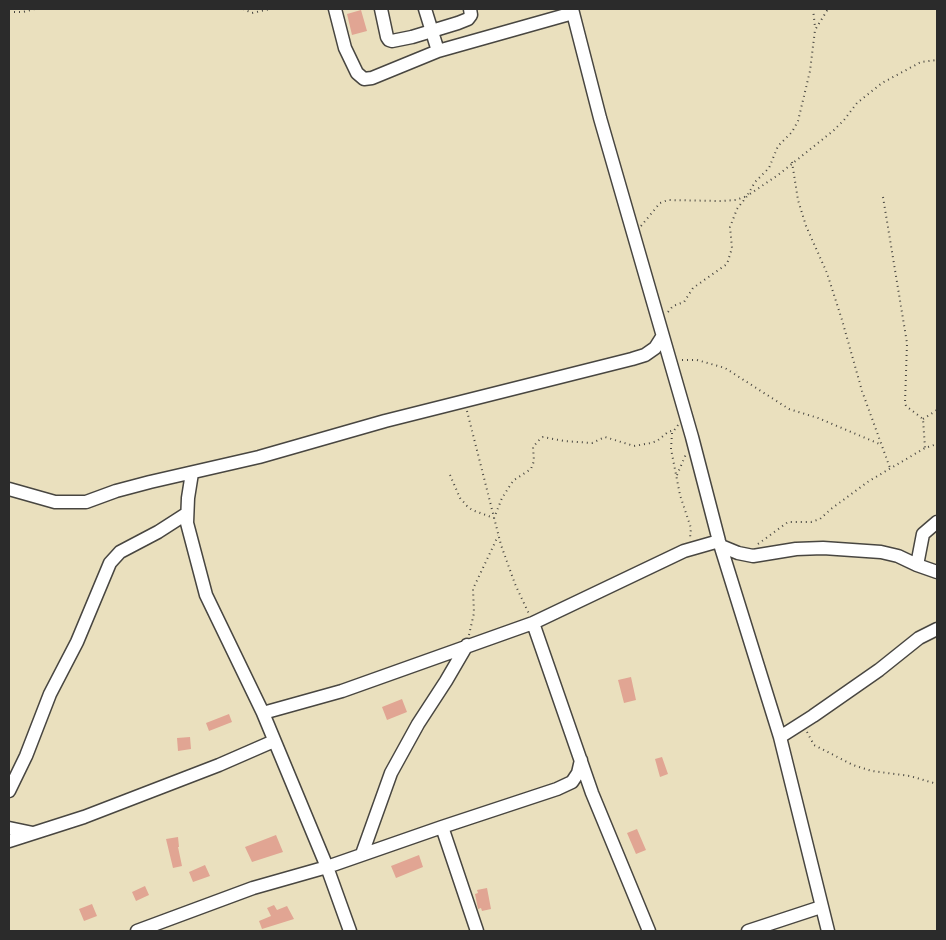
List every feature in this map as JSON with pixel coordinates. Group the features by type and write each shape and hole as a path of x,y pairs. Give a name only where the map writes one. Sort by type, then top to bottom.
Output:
{"street":[{"path":"335,9 345,48 357,73 364,79 372,78 438,52 572,11 600,118 692,438 720,543 780,737 828,931"},
{"path":"381,9 389,40 401,40 468,19 471,15 470,9"},
{"path":"426,9 438,52"},
{"path":"9,489 55,502 86,502 124,488 259,457 385,421 645,355 655,348 661,332"},
{"path":"645,355 669,359"},
{"path":"192,473 186,514 187,523 206,595 263,714 327,867 350,931"},
{"path":"9,791 26,756 50,694 77,642 110,563 120,552 158,532 186,514"},
{"path":"917,565 923,534 937,522"},
{"path":"263,714 342,691 533,622 684,551 720,543 744,555 761,556 796,549 850,548 891,554 937,572"},
{"path":"533,622 592,793 651,930"},
{"path":"780,737 879,670 919,638 937,629"},
{"path":"362,854 391,773 418,724 467,645"},
{"path":"9,841 84,817 219,765 274,740"},
{"path":"137,931 253,888 327,867 442,826 557,790 572,782 578,773 581,760"},
{"path":"572,782 592,793"},
{"path":"442,826 477,931"},
{"path":"9,828 34,833"},
{"path":"748,931 821,907"}],"path":[{"path":"9,12 23,12 35,9"},
{"path":"243,9 252,13 270,9"},
{"path":"661,332 672,307 683,303 693,288 726,264 732,248 730,227 737,209 755,182 769,168 778,146 792,132 798,121 810,71 815,30 814,9"},
{"path":"815,30 828,9"},
{"path":"633,236 660,203 665,201 730,201 747,196 833,130 844,120 857,103 882,83 922,62 937,60"},
{"path":"792,162 798,200 806,226 827,273 862,391 890,468"},
{"path":"883,197 907,343 905,403 906,406 923,419 925,448"},
{"path":"669,359 697,360 725,368 789,409 818,418 882,446"},
{"path":"465,401 499,536 515,584 533,622"},
{"path":"923,419 937,410"},
{"path":"684,551 690,538 691,528 676,477 670,438 674,430 686,418"},
{"path":"494,518 506,490 514,480 531,469 534,461 534,447 543,437 592,443 605,437 634,446 657,441 668,432 674,430"},
{"path":"676,477 692,438"},
{"path":"744,555 781,526 788,522 811,522 820,519 830,509 869,481 925,448 937,444"},
{"path":"450,475 460,498 467,506 472,510 494,518"},
{"path":"467,645 474,613 473,589 499,536"},
{"path":"801,724 814,745 853,765 872,771 910,776 937,784"}],"building":[{"path":"361,10 367,31 352,35 347,14"},
{"path":"631,677 636,700 624,703 618,680"},
{"path":"402,699 407,712 387,720 382,707"},
{"path":"229,714 232,722 209,731 206,723"},
{"path":"190,737 191,749 178,751 177,738"},
{"path":"662,757 668,774 660,777 655,759"},
{"path":"637,829 646,850 636,854 627,833"},
{"path":"276,835 283,852 252,862 245,847"},
{"path":"178,837 182,866 173,868 166,839"},
{"path":"419,855 423,867 396,878 391,866"},
{"path":"205,865 210,876 193,882 189,872"},
{"path":"145,886 149,895 136,901 132,892"},
{"path":"487,888 491,909 482,911 481,908 478,909 475,894 478,893 477,890"},
{"path":"92,904 97,916 84,921 79,909"},
{"path":"274,905 277,910 287,906 294,919 262,929 259,921 271,916 267,908"}]}
